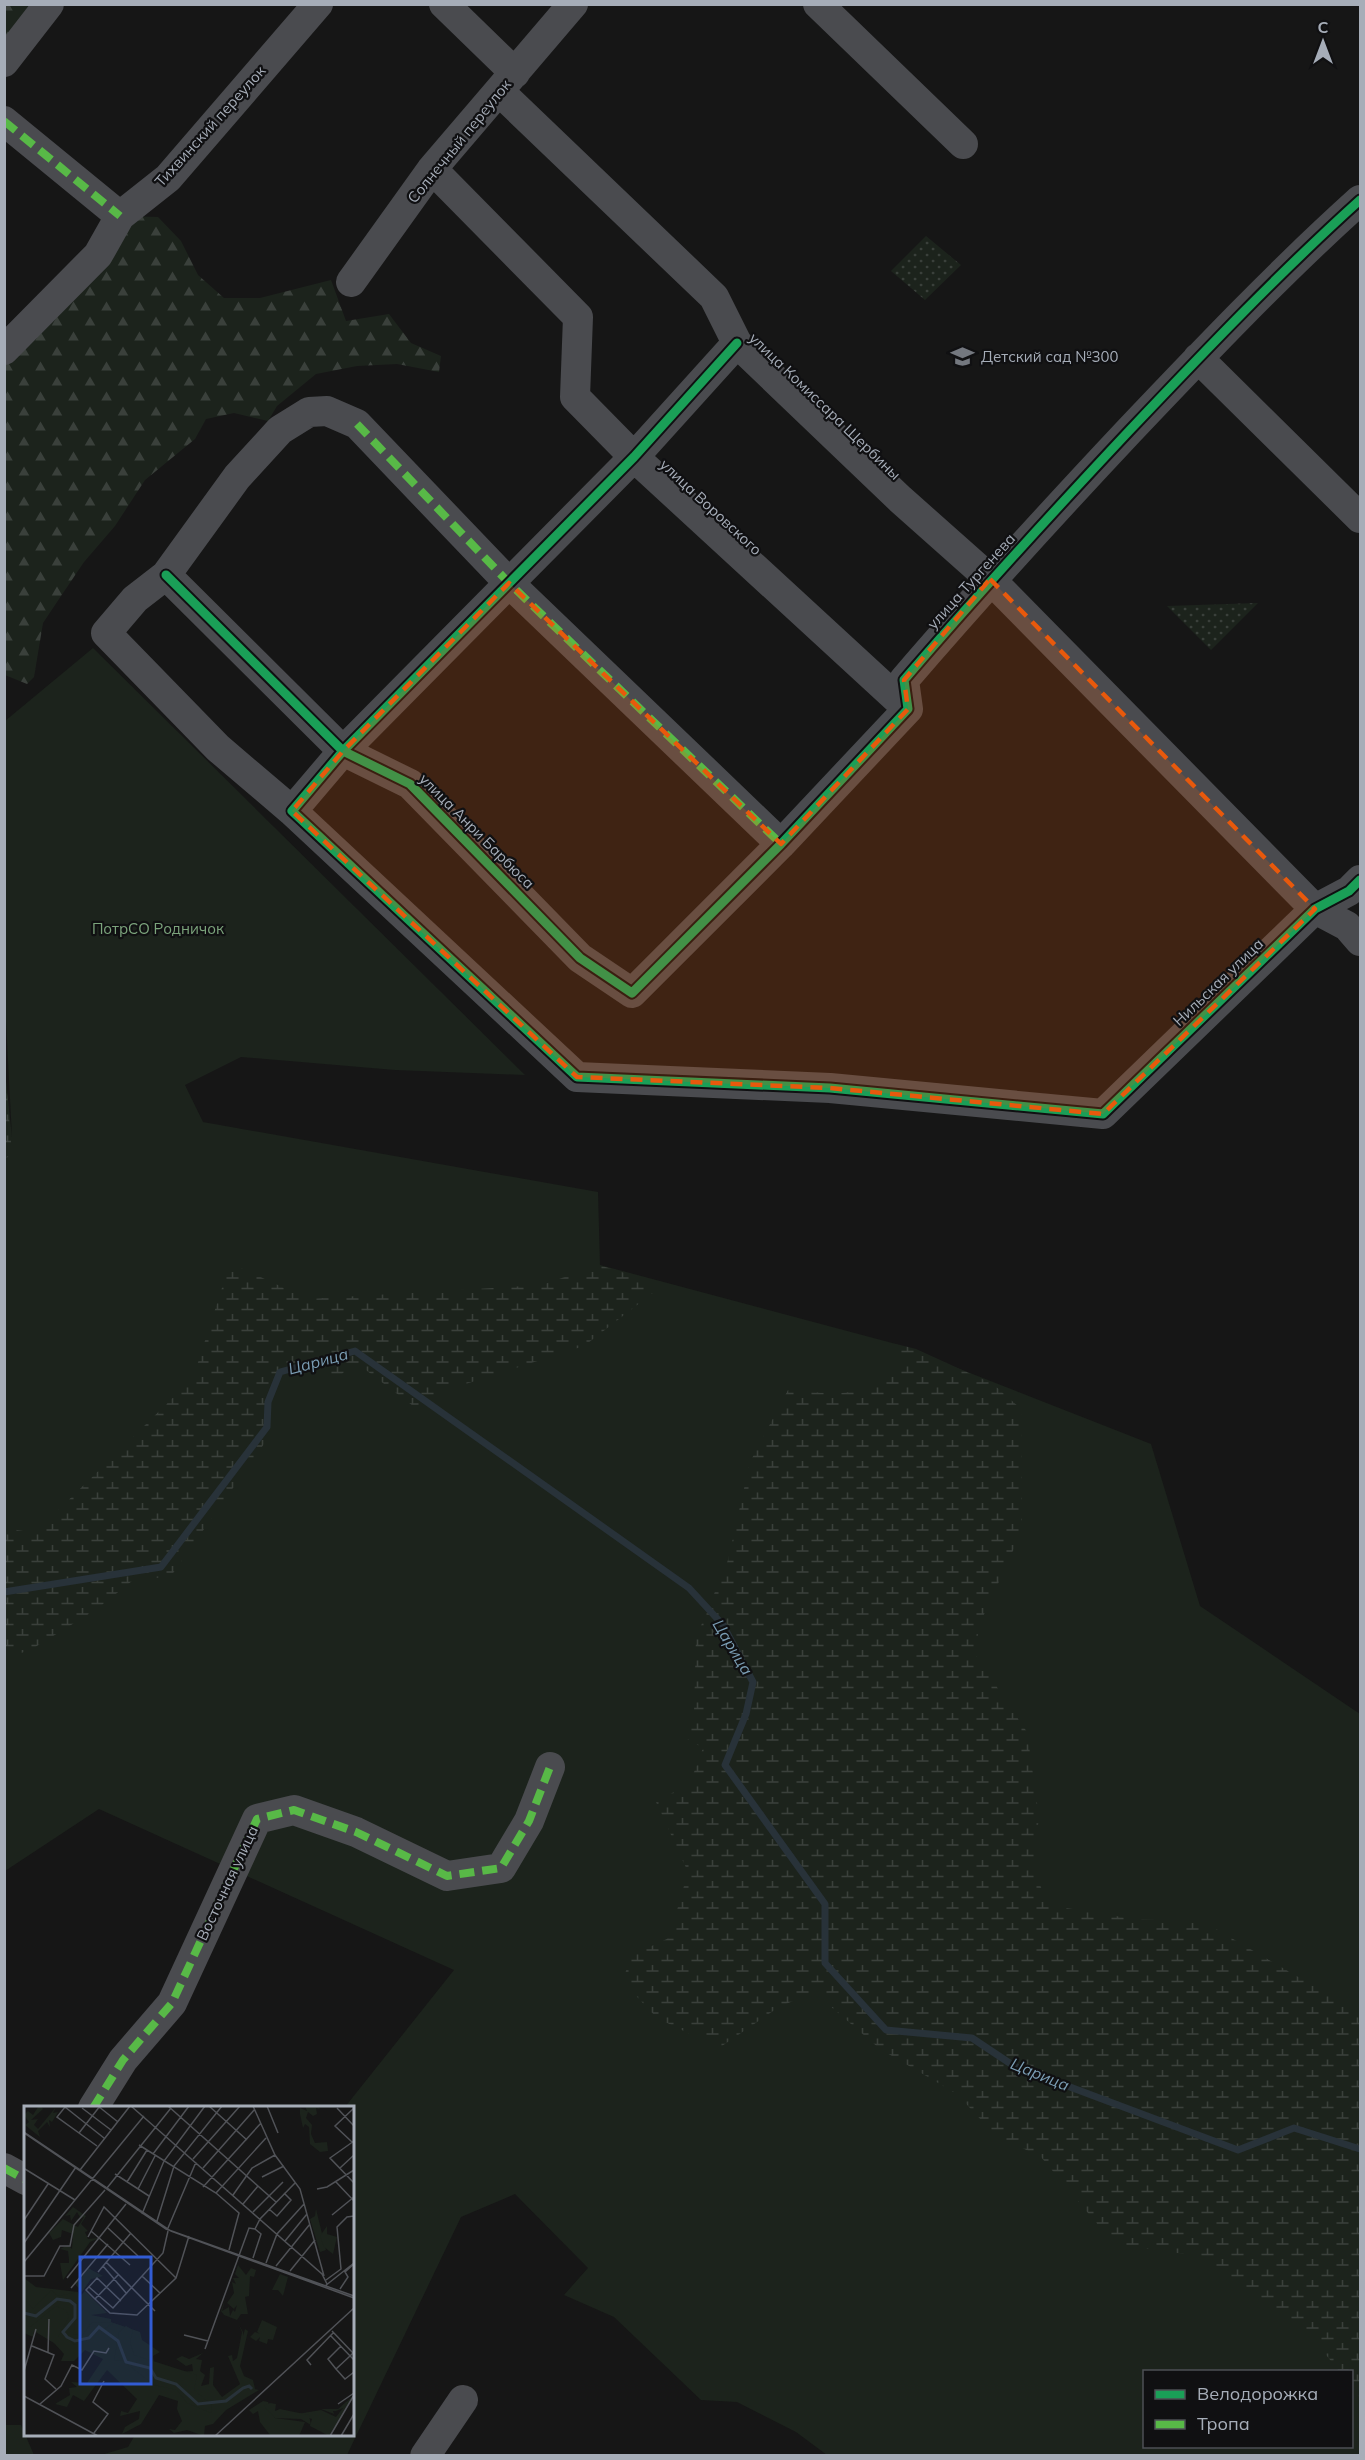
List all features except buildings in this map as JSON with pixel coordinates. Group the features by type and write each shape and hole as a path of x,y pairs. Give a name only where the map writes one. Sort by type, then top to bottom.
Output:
{"street":[{"path":"4,62 49,4"},
{"name":"Тихвинский переулок","path":"4,350 98,255 120,216 168,177 318,4"},
{"name":"улица Комиссара Щербины","path":"444,4 507,82 714,297 737,343 900,499 990,579 1315,909 1347,926 1360,941"},
{"name":"Солнечный переулок","path":"351,282 432,169 573,4"},
{"path":"818,4 963,144"},
{"path":"4,121 120,216"},
{"name":"улица Воровского","path":"432,169 578,317 575,396 634,457 908,709"},
{"name":"улица Тургенева","path":"908,709 904,680 990,579 1198,358 1314,242 1360,200"},
{"path":"737,343 634,457 509,583 343,751 292,811 218,748 106,633 135,599 166,575 237,477 280,430 309,412 327,411 357,424 509,583 781,844 908,709"},
{"path":"1198,358 1360,518"},
{"name":"улица Анри Барбюса","path":"166,575 343,751 410,783 580,958 632,993 781,844"},
{"name":"Нильская улица","path":"292,811 577,1077 830,1088 1103,1114 1315,909 1349,891 1360,880"},
{"name":"Восточная улица","path":"94,2106 123,2060 172,2003 257,1819 294,1810 356,1832 447,1876 501,1868 529,1821 550,1767"},
{"path":"4,2168 24,2179"},
{"path":"425,2456 463,2400"}],"highlighted area":[{"path":"990,579 1315,909 1103,1114 830,1088 577,1077 292,811 343,751 509,583 781,844 908,709 904,680"}],"green space":[{"path":"5,5 32,5 5,44"},
{"path":"120,216 158,217 181,241 198,275 224,298 260,298 331,280 346,321 389,314 411,343 441,356 439,372 397,364 357,366 316,374 277,406 268,421 234,413 206,419 195,439 145,480 115,526 84,562 61,596 43,623 34,677 27,684 5,675 4,350"},
{"path":"926,236 961,265 925,300 891,271"},
{"path":"1258,603 1211,650 1167,606"},
{"name":"ПотрСО Родничок","path":"93,648 525,1075 395,1070 241,1057 185,1085 203,1122 598,1192 600,1265 896,1344 1151,1444 1200,1606 1360,1714 1360,2455 827,2455 796,2432 737,2402 701,2400 614,2317 564,2295 588,2268 515,2194 461,2217 347,2455 101,2455 128,2447 134,2436 354,2436 354,2106 346,2106 454,1970 99,1809 5,1871 4,1062 12,1137 4,984 5,721"},
{"path":"4,1057 12,1154 5,1159 4,1159"},
{"path":"230,1263 308,1299 542,1285 599,1265 663,1285 584,1346 447,1390 417,1409 358,1364 335,1378 321,1366 289,1373 281,1379 274,1393 264,1444 171,1576 132,1581 97,1609 32,1649 5,1659 5,1528 35,1533 193,1378"},
{"path":"896,1344 916,1349 993,1384 1021,1409 1022,1531 981,1621 974,1653 1027,1732 1039,1817 1033,1867 1048,1905 1134,1919 1204,1922 1360,2013 1360,2398 1353,2388 1353,2370 1338,2370 1310,2335 1192,2255 1114,2244 1041,2157 995,2135 957,2094 880,2049 814,1992 779,2007 719,2048 657,2018 623,1982 630,1956 669,1938 688,1872 656,1802 690,1783 703,1748 684,1737 694,1712 696,1638 728,1560 750,1462 788,1390 841,1393 868,1389 891,1377 903,1357"},
{"path":"5,2425 21,2425 34,2455 5,2455"}],"waterway":[{"name":"Царица","path":"4,1592 161,1567 267,1427 268,1402 280,1372 355,1351 689,1588 723,1625 753,1682 746,1714 725,1765 825,1904 825,1963 886,2030 972,2038 1014,2066 1238,2150 1294,2128 1360,2149"}],"marked path":[{"path":"4,121 120,216"},
{"path":"357,424 509,583 781,844"},
{"path":"94,2106 123,2060 172,2003 257,1819 294,1810 356,1832 447,1876 501,1868 529,1821 550,1767"},
{"path":"4,2168 24,2179"}],"cycle path":[{"path":"166,575 343,751 410,784 580,958 632,993 781,844 908,709 904,680 1043,523 1242,313 1360,200"},
{"path":"737,343 634,457 343,751 292,811 577,1077 830,1088 1103,1114 1315,909 1349,891 1360,880"}],"place":[{"name":"Детский сад №300","path":"963,356"}]}
